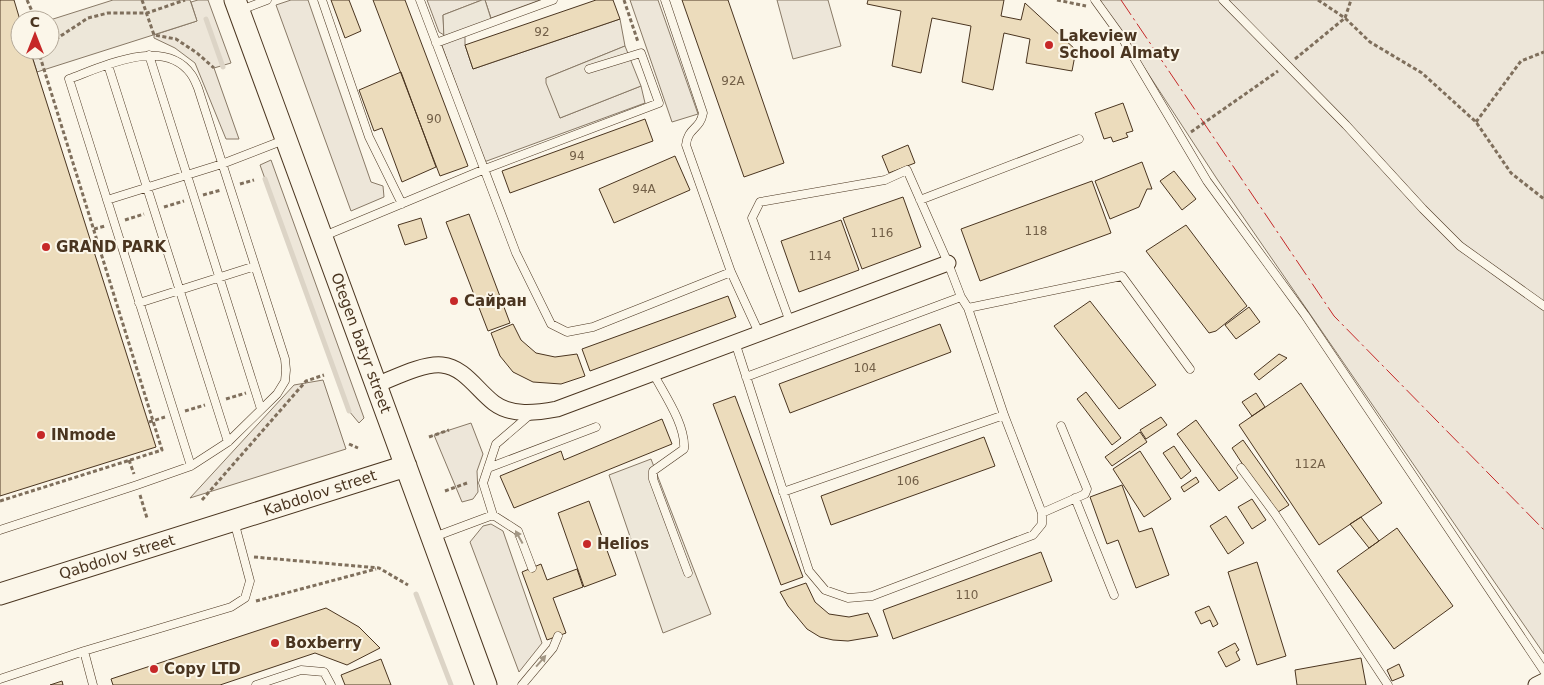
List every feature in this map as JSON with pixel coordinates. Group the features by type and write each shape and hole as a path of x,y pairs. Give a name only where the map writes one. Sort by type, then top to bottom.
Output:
{"main road":[{"name":"Otegen batyr street","path":"237,5 486,685"},
{"name":"Kabdolov street","path":"234,520 406,466"},
{"name":"Qabdolov street","path":"0,594 234,520"}],"street":[{"path":"376,385 425,367 442,365 460,371 495,404 508,409 532,413 557,409 948,264"},
{"path":"1536,685 1544,681"}],"lane":[{"path":"237,5 267,0"},
{"path":"322,0 369,137 402,204"},
{"path":"420,0 516,253 551,324 567,332 593,327 731,272"},
{"path":"436,43 553,0"},
{"path":"665,0 703,113 701,122 687,135 686,145 731,272 759,333"},
{"path":"1095,0 1121,36 1207,182 1305,315 1544,670"},
{"path":"1223,0 1346,125 1423,209 1460,246 1544,306"},
{"path":"322,237 485,169 659,103 641,53 590,69"},
{"path":"148,55 261,409"},
{"path":"0,530 190,466 228,442 277,394 285,381 284,359 198,88 191,73 180,63 165,56 148,55 130,58 68,78 190,466"},
{"path":"108,65 228,442"},
{"path":"920,200 1079,139"},
{"path":"107,200 222,164 286,140"},
{"path":"735,342 809,571 825,590 848,598 872,596 1033,536 1042,524 1042,513 1004,415 968,308 961,297 907,170 884,180 760,202 752,218 790,322"},
{"path":"139,303 255,266"},
{"path":"968,308 1122,276 1190,369"},
{"path":"746,377 961,297"},
{"path":"653,373 679,424 685,441 684,450 653,471 653,479 688,573"},
{"path":"532,413 496,444 483,484 494,515 518,532 532,568"},
{"path":"783,492 1004,415"},
{"path":"1042,513 1085,494 1087,489 1061,426"},
{"path":"488,468 596,427"},
{"path":"1241,468 1275,514 1388,685"},
{"path":"1075,498 1114,595"},
{"path":"432,537 494,515"},
{"path":"0,679 84,651 231,607 245,598 250,581 234,520"},
{"path":"522,685 553,648 558,636"},
{"path":"84,651 93,685"},
{"path":"256,685 301,670 324,672 331,685"}],"path":[{"path":"142,0 154,35 176,39 197,53 214,68"},
{"path":"60,36 88,18 108,13 147,13 185,0"},
{"path":"624,0 641,53"},
{"path":"1057,0 1101,9"},
{"path":"1318,0 1345,18 1370,42 1422,73 1476,122 1511,173 1544,199"},
{"path":"1182,138 1287,65 1345,18 1351,0"},
{"path":"1476,122 1521,61 1544,52"},
{"path":"0,501 162,450 41,60"},
{"path":"239,184 254,180"},
{"path":"202,196 224,189"},
{"path":"164,208 186,201"},
{"path":"125,220 148,212"},
{"path":"94,230 108,225"},
{"path":"202,500 306,381 324,375"},
{"path":"429,437 449,430"},
{"path":"349,444 358,448"},
{"path":"445,491 467,483"},
{"path":"140,497 147,518"},
{"path":"244,556 379,568 408,584"},
{"path":"231,607 379,568"}],"shaded area":[{"path":"113,0 190,0 197,21 37,72 33,60 60,60 60,17"},
{"path":"208,0 231,63 214,68 239,139 226,139 195,63 175,48 154,38 154,35 197,21 191,2"},
{"path":"291,0 308,0 371,182 383,186 384,197 351,211 276,5"},
{"path":"427,0 482,0 443,15 444,35 439,32"},
{"path":"485,0 540,0 491,18"},
{"path":"485,0 492,22 444,40 443,15"},
{"path":"630,0 658,0 698,114 672,122"},
{"path":"777,0 828,0 841,46 793,59"},
{"path":"1100,0 1544,0 1544,654 1217,179"},
{"path":"620,19 625,46 546,78 560,118 641,86 645,103 484,162 441,43 465,34 465,45 473,69"},
{"path":"625,46 641,86 560,118 546,83 546,78"},
{"path":"271,160 364,418 359,423 349,411 260,165"},
{"path":"323,380 346,449 190,498 294,385"},
{"path":"471,423 483,454 477,471 478,492 473,499 462,502 434,435"},
{"path":"651,459 711,614 663,633 609,475"},
{"path":"491,524 503,531 542,643 519,672 470,542 483,526"}],"building":[{"name":"GRAND PARK","path":"0,0 14,0 17,10 10,10 10,60 33,60 156,447 0,496"},
{"path":"331,0 349,0 361,31 345,38"},
{"path":"373,0 405,0 468,166 440,176"},
{"path":"596,0 613,0 620,19 473,69 465,45"},
{"path":"682,0 728,0 784,163 744,177"},
{"name":"Lakeview School Almaty","path":"868,0 1004,0 1001,16 1021,20 1025,3 1076,50 1072,71 1026,63 1030,39 1004,33 993,90 962,82 971,26 932,18 921,73 892,66 901,11 867,4"},
{"path":"401,72 436,167 402,182 382,128 374,131 359,90"},
{"path":"1123,103 1133,131 1126,133 1128,137 1113,142 1111,137 1104,139 1095,113"},
{"path":"645,119 653,141 510,193 502,171"},
{"path":"908,145 915,163 889,173 882,156"},
{"path":"675,156 690,190 614,223 599,189"},
{"path":"1142,162 1152,189 1147,189 1139,207 1110,219 1095,181"},
{"path":"1174,171 1196,199 1182,210 1160,181"},
{"path":"1092,181 1111,233 980,281 961,229"},
{"path":"903,197 921,247 862,269 843,218"},
{"path":"469,214 510,323 488,331 446,222"},
{"path":"421,218 427,238 405,245 398,225"},
{"path":"841,220 859,270 799,292 781,241"},
{"path":"1186,225 1247,306 1216,331 1209,333 1146,251"},
{"path":"728,296 736,317 590,371 582,349"},
{"path":"1090,301 1156,385 1119,409 1054,326"},
{"path":"1249,307 1260,322 1236,339 1225,325"},
{"path":"513,324 521,340 536,353 555,357 577,354 585,376 561,384 533,382 513,372 500,356 491,333"},
{"path":"940,324 951,352 790,413 779,384"},
{"path":"1279,354 1287,358 1259,380 1254,374"},
{"path":"1301,383 1382,503 1319,545 1239,425"},
{"path":"1086,392 1121,438 1112,445 1077,399"},
{"path":"1256,393 1265,407 1252,416 1242,402"},
{"path":"735,396 803,577 781,585 713,404"},
{"path":"1161,417 1167,425 1146,439 1140,430"},
{"path":"662,419 672,444 514,508 500,476 561,451 564,460"},
{"path":"1196,420 1238,478 1219,491 1177,434"},
{"path":"1140,432 1147,442 1112,466 1105,457"},
{"path":"984,437 995,466 831,525 821,496"},
{"path":"1243,440 1289,505 1275,514 1232,448"},
{"path":"1174,446 1191,471 1181,479 1163,453"},
{"path":"1140,451 1171,499 1144,517 1113,469"},
{"path":"1196,477 1199,482 1184,492 1181,487"},
{"path":"1122,485 1139,532 1152,528 1169,575 1136,588 1118,540 1107,544 1090,497"},
{"path":"1252,499 1266,520 1252,529 1238,507"},
{"name":"Helios","path":"589,501 616,575 584,587 558,513"},
{"path":"1226,516 1244,543 1228,554 1210,526"},
{"path":"1361,517 1379,541 1369,548 1350,524"},
{"path":"1397,528 1453,606 1394,649 1337,571"},
{"path":"1041,552 1052,581 893,639 883,610"},
{"path":"1257,562 1286,656 1257,665 1228,572"},
{"path":"541,564 547,580 577,569 583,587 553,598 566,633 547,640 522,572"},
{"path":"806,583 815,602 829,614 849,617 868,613 878,636 848,641 833,640 820,637 807,629 788,606 780,592"},
{"path":"1209,606 1218,624 1213,627 1210,620 1201,624 1195,612"},
{"path":"326,608 359,627 380,648 347,665 315,653 220,685 113,685 111,679"},
{"path":"1235,643 1239,650 1236,652 1240,660 1226,667 1218,652"},
{"path":"1361,658 1366,685 1297,685 1295,670"},
{"path":"381,659 391,685 345,685 341,675"},
{"path":"1399,664 1404,676 1392,681 1387,670"},
{"path":"62,681 63,685 50,685"}],"waterway":[{"path":"206,19 223,67"},
{"path":"265,179 349,411"},
{"path":"416,594 451,685"}],"power":[{"path":"1121,0 1334,316 1544,530"}],"place":[{"name":"Lakeview School Almaty","path":"1049,45"},
{"name":"GRAND PARK","path":"46,247"},
{"name":"Сайран","path":"454,301"},
{"name":"INmode","path":"41,435"},
{"name":"Helios","path":"587,544"},
{"name":"Boxberry","path":"275,643"},
{"name":"Copy LTD","path":"154,669"}]}
